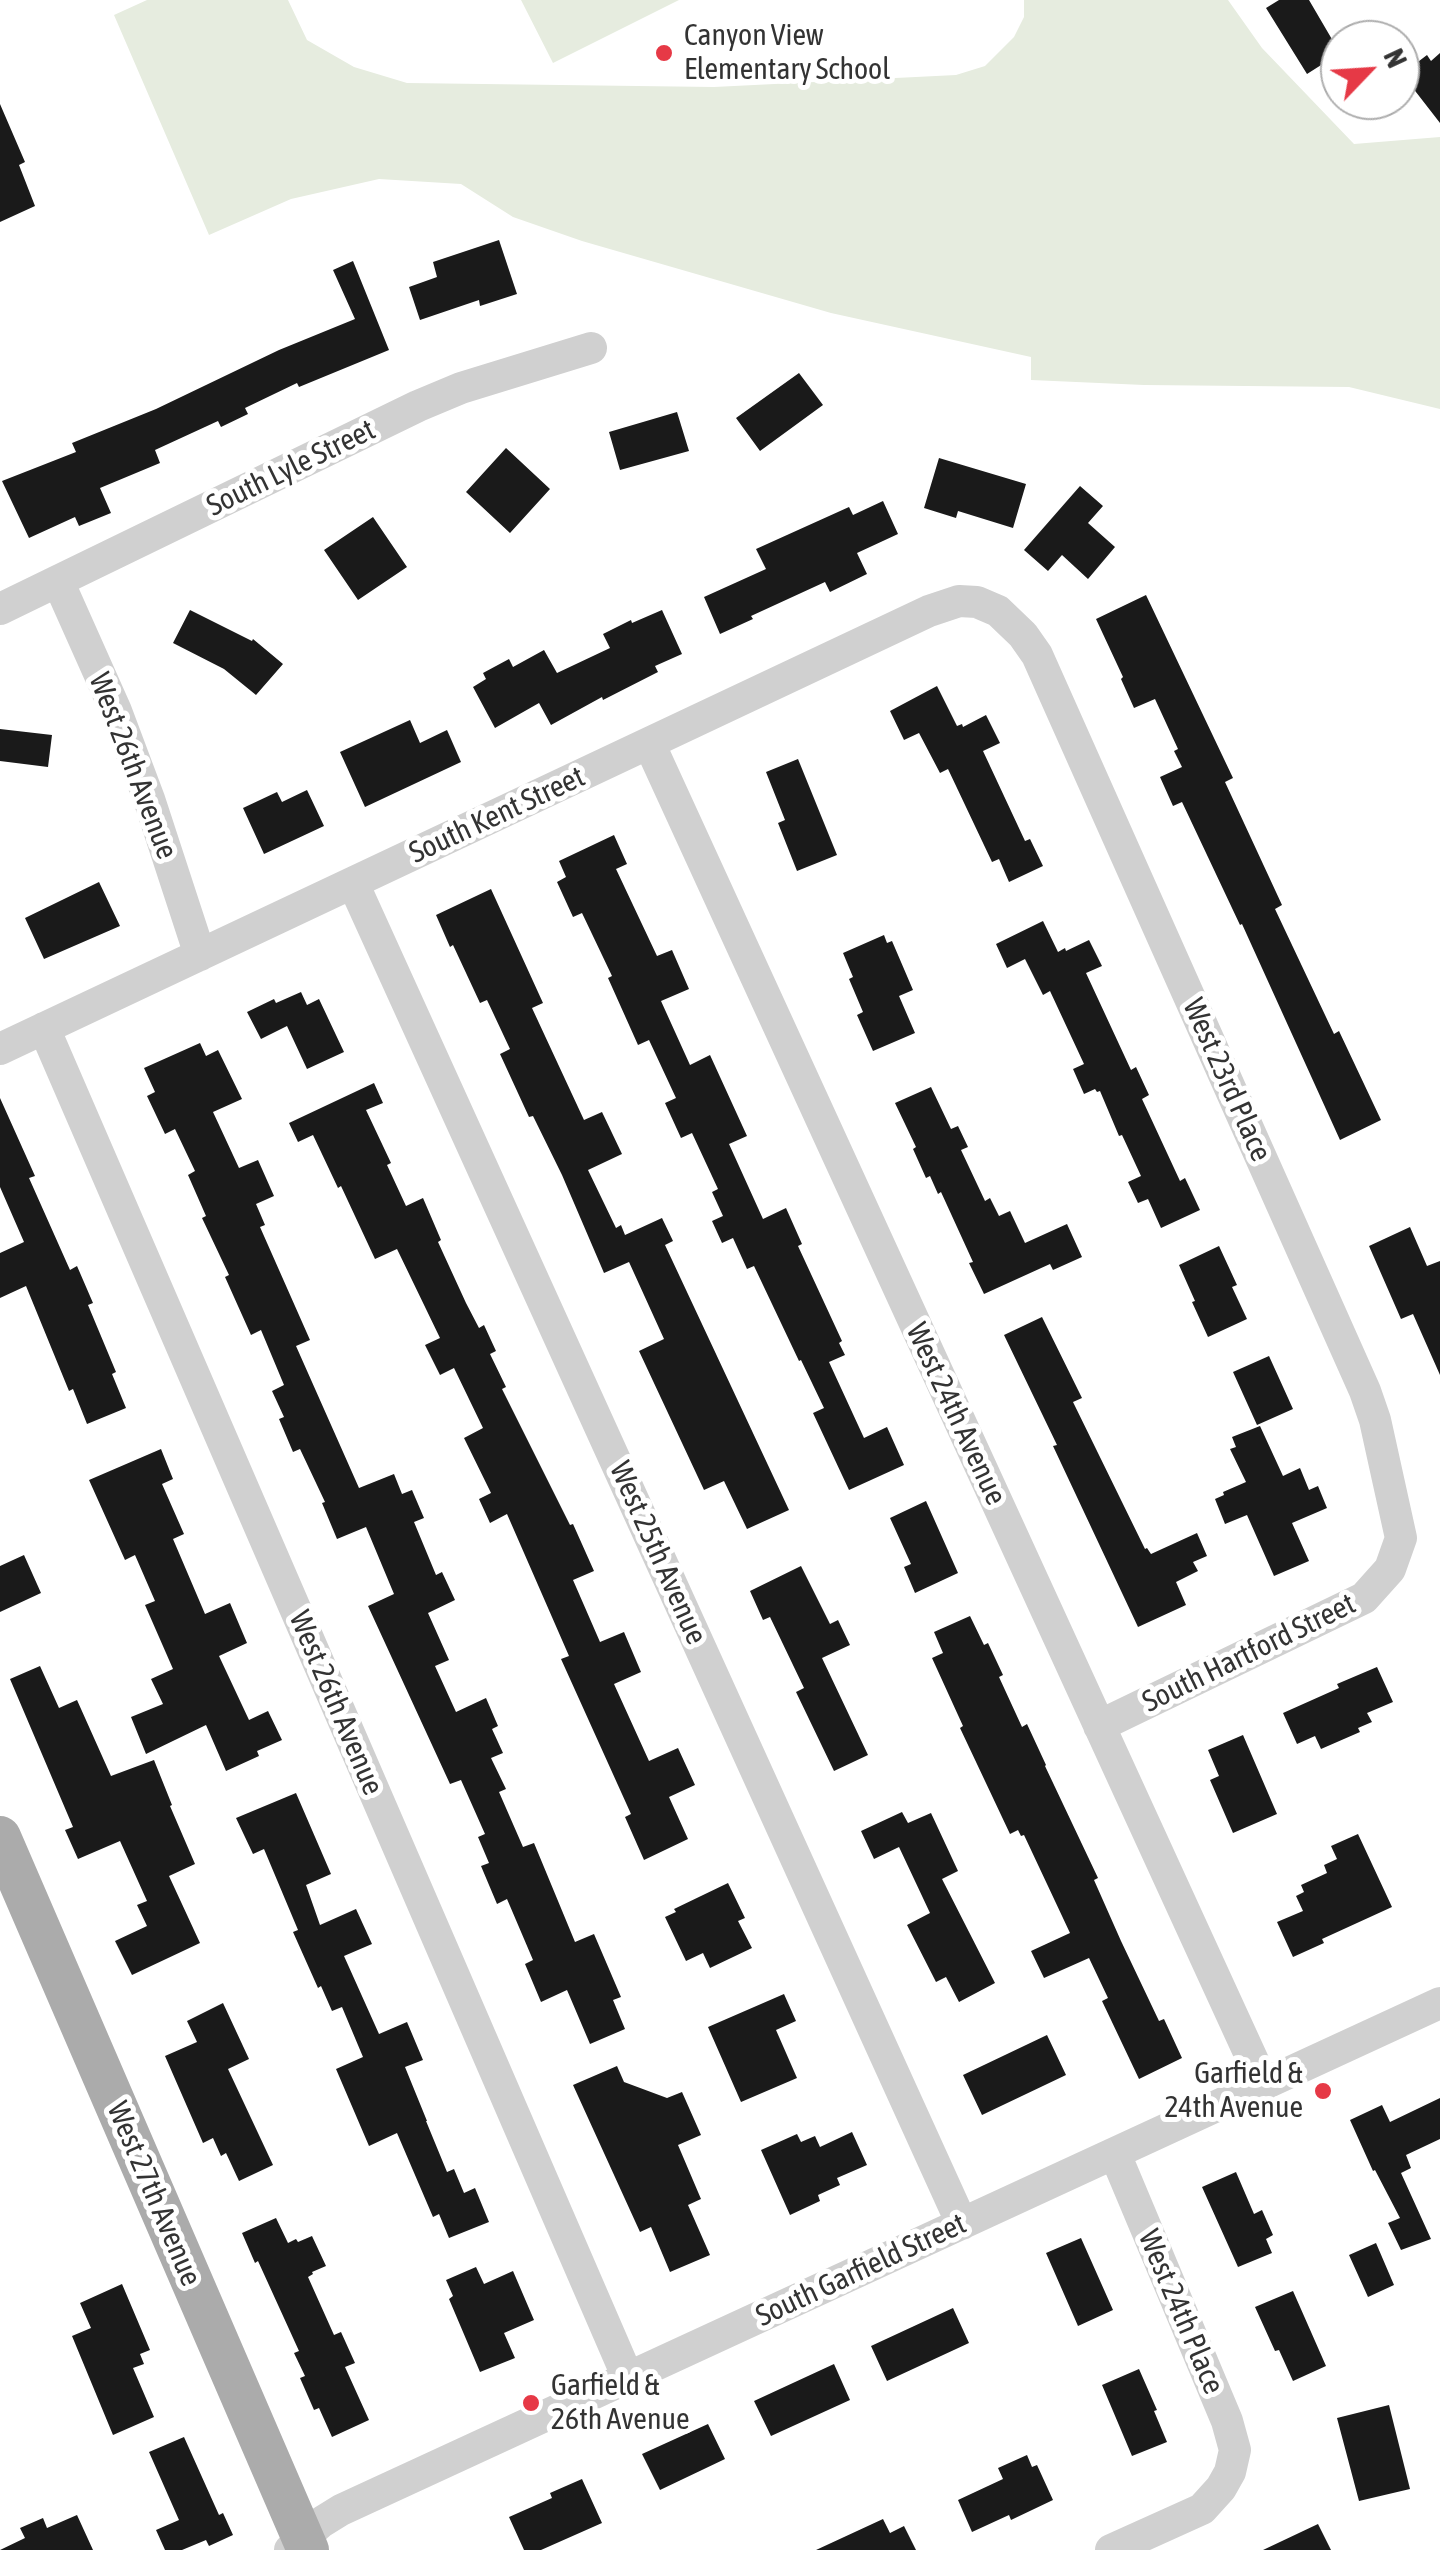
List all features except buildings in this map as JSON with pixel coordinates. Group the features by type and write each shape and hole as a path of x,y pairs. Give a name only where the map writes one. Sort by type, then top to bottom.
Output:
{"main road":[{"name":"West 27th Avenue","path":"0,1838 300,2546"}],"street":[{"name":"South Lyle Street","path":"0,608 418,406 461,388 591,348"},
{"name":"West 26th Avenue","path":"58,581 116,710 200,954"},
{"name":"South Kent Street","path":"0,1049 929,611 959,600 998,611"},
{"name":"West 23rd Place","path":"998,611 1037,655 1366,1391 1401,1538 1390,1569"},
{"name":"West 24th Avenue","path":"649,743 1264,2085"},
{"name":"West 25th Avenue","path":"353,883 962,2224"},
{"name":"West 26th Avenue","path":"44,1028 628,2378"},
{"name":"South Hartford Street","path":"1099,1726 1364,1598 1390,1569"},
{"name":"South Garfield Street","path":"300,2546 320,2523 341,2510 1440,2004"},
{"name":"West 24th Place","path":"1111,2550 1202,2508 1221,2488 1235,2450 1227,2420 1114,2154"}],"shaded area":[{"path":"147,0 288,0 307,40 354,67 407,83 714,87 956,75 985,66 1014,37 1024,17 1024,0 1228,0 1262,48 1320,109 1320,120 1331,120 1354,144 1440,137 1440,409 1349,387 1031,380 1031,357 831,313 582,241 513,217 461,184 379,179 291,199 209,235 114,15"},
{"path":"521,0 679,0 553,63"}],"place":[{"name":"Canyon View Elementary School","path":"664,53"},
{"name":"Garfield & 24th Avenue","path":"1323,2091"},
{"name":"Garfield & 26th Avenue","path":"531,2403"}]}
